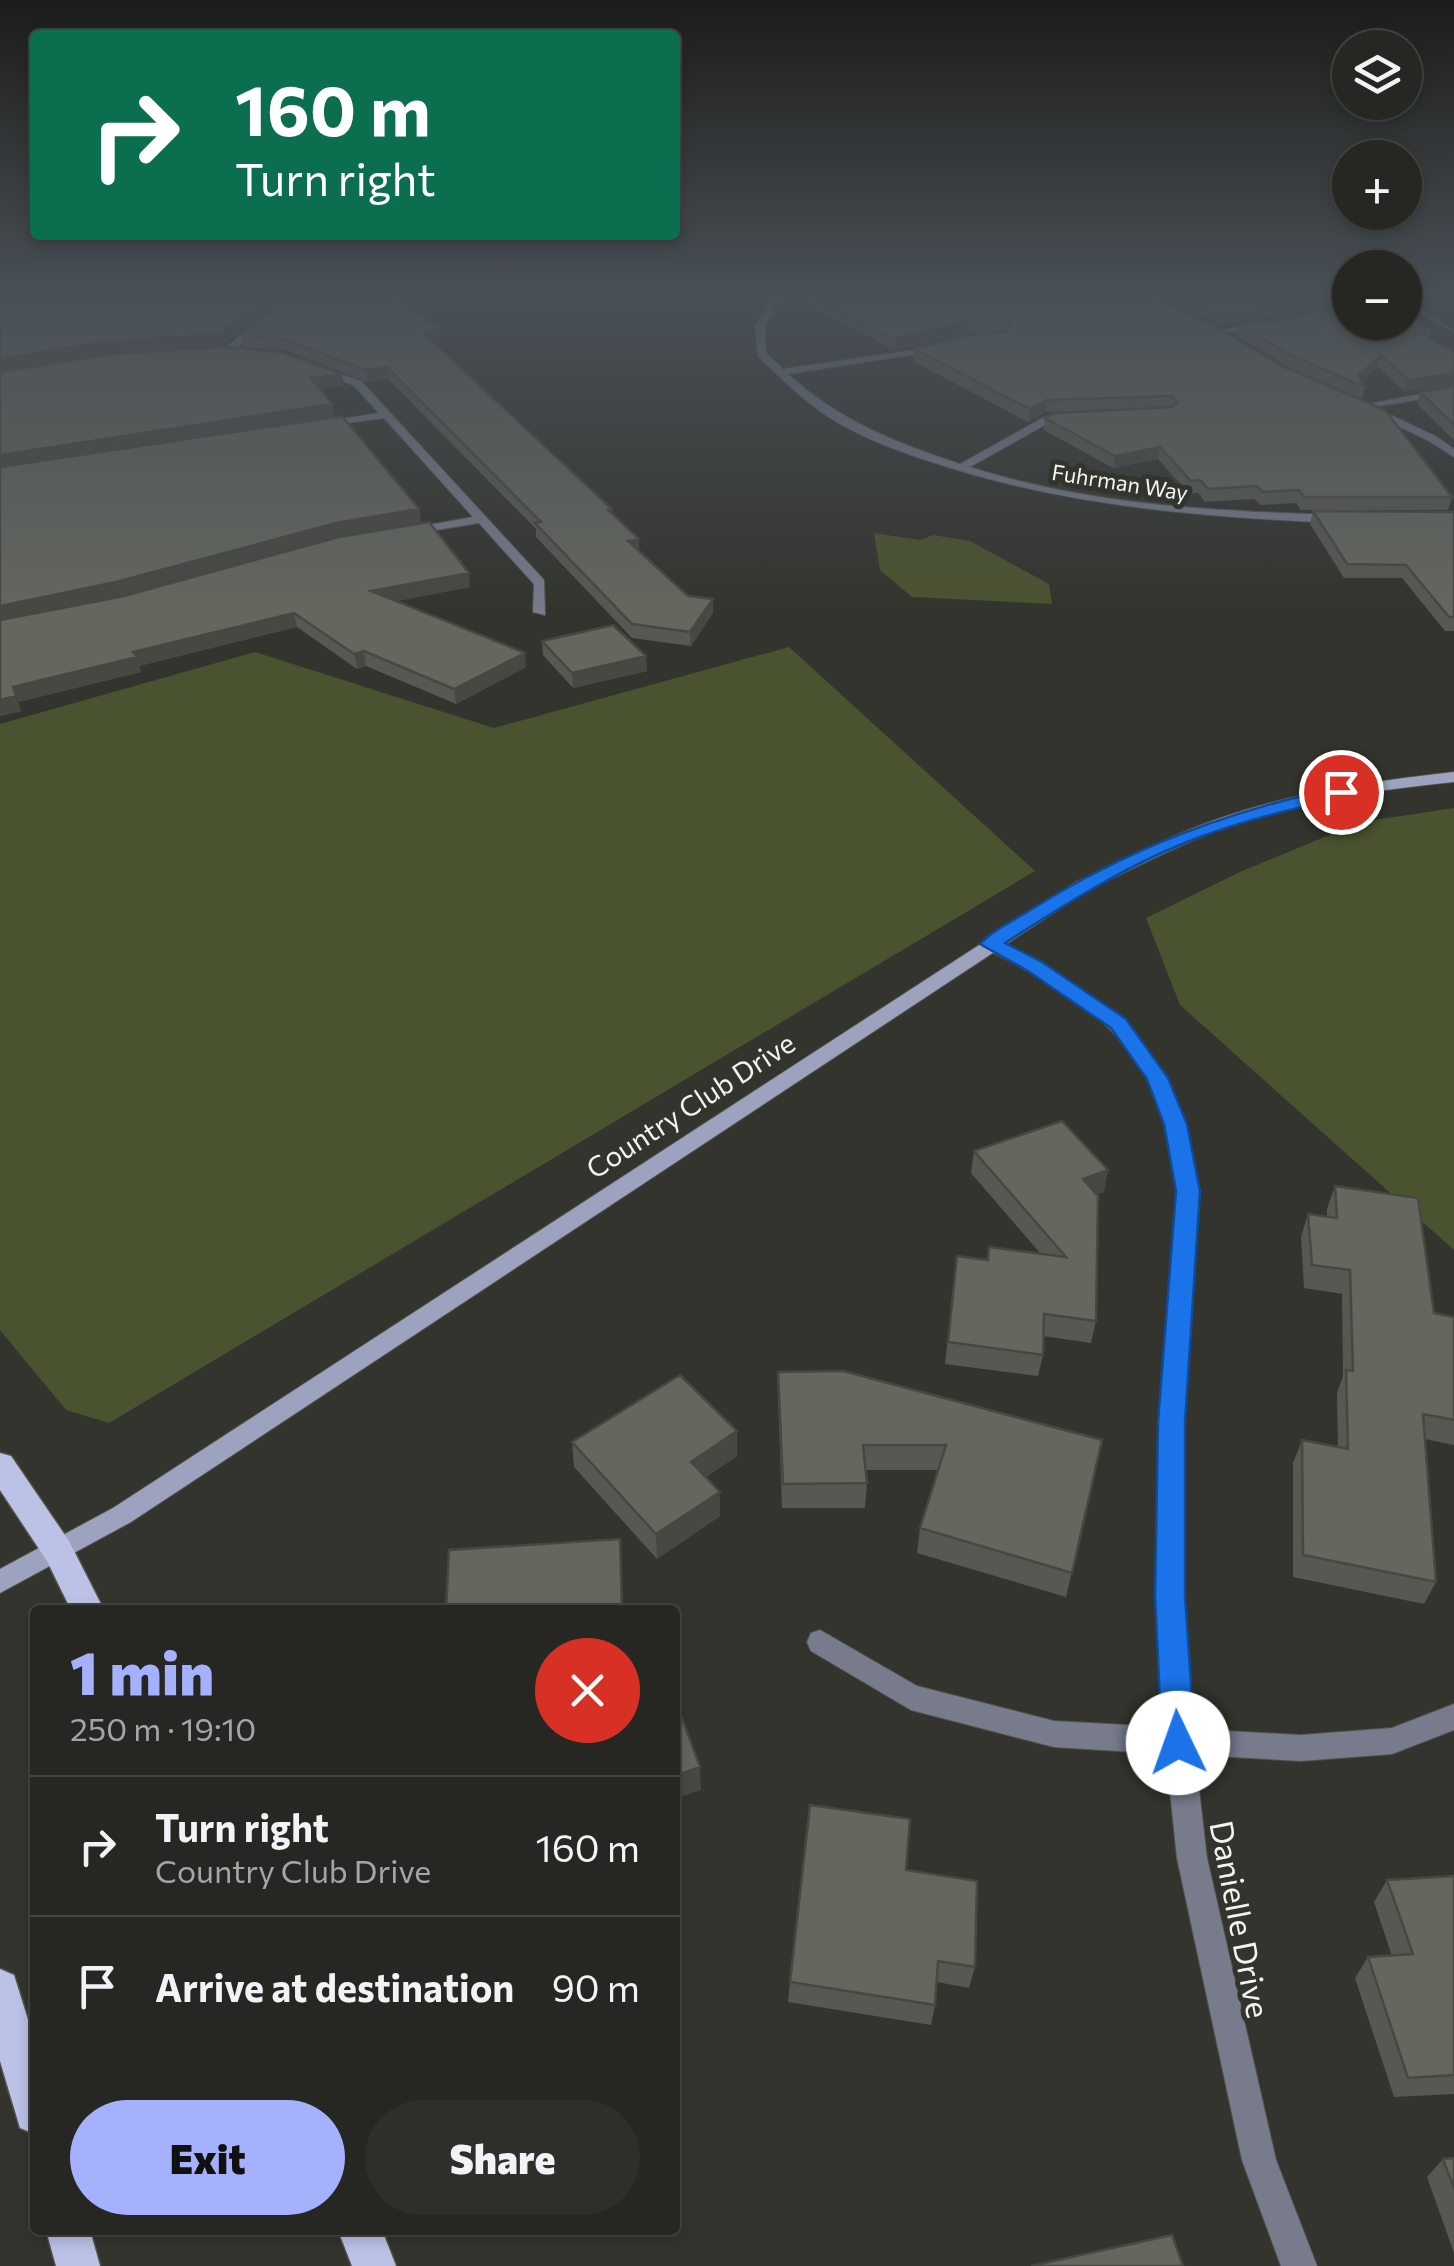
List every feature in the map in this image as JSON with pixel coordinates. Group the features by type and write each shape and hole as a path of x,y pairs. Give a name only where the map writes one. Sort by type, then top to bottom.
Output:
{"main road":[{"path":"0,1465 58,1552 85,1605"},
{"path":"0,1989 30,2095"},
{"path":"69,2235 78,2266"},
{"path":"362,2235 374,2266"}],"street":[{"path":"372,401 540,583 540,612"},
{"name":"Fuhrman Way","path":"813,401 892,444 959,469 1055,494 1186,514 1342,519"},
{"path":"1349,401 1410,427 1454,454"},
{"path":"1361,406 1394,401"},
{"path":"308,427 384,415"},
{"path":"959,469 1050,418 1089,416"},
{"path":"392,535 482,519"},
{"name":"Country Club Drive","path":"0,1582 138,1504 1082,886 1191,834 1296,802 1395,783 1454,777"},
{"name":"Danielle Drive","path":"990,944 1035,966 1118,1023 1158,1078 1176,1124 1188,1191 1172,1422 1170,1596 1178,1743 1192,1858 1258,2160 1299,2266"},
{"path":"820,1642 911,1697 1054,1734 1300,1748 1392,1742 1454,1717"}],"green space":[{"path":"874,533 920,540 933,535 970,541 1049,584 1052,604 912,597 880,570"},
{"path":"789,647 1035,871 109,1423 66,1410 0,1330 0,724 255,652 494,728"},
{"path":"1454,808 1454,1250 1180,1005 1146,918 1242,871 1361,822"}],"building":[{"path":"0,401 329,401 332,404 0,455"},
{"path":"421,401 496,401 612,509 608,510 639,539 628,541 688,596 713,599 690,632 632,624 535,523 541,522"},
{"path":"1014,401 1046,401 1030,409"},
{"path":"1363,401 1385,410 1452,497 1304,497 1299,490 1263,492 1257,486 1208,489 1200,480 1191,481 1160,447 1115,456 1045,418 1055,413 1173,407 1177,403"},
{"path":"1429,401 1454,401 1454,425"},
{"path":"342,416 419,509 336,523 116,582 0,606 0,467"},
{"path":"1313,511 1454,512 1454,617 1449,617 1406,565 1347,564"},
{"path":"429,522 469,573 371,591 525,653 454,689 364,651 354,654 294,613 133,652 137,657 13,687 16,696 0,700 0,620 124,596 339,537"},
{"path":"613,625 646,656 572,673 542,641"},
{"path":"1062,1121 1108,1170 1083,1179 1098,1196 1096,1321 1044,1314 1043,1355 948,1342 957,1256 988,1260 989,1247 1066,1257 974,1151"},
{"path":"1335,1186 1418,1198 1434,1313 1454,1317 1454,1420 1423,1414 1436,1582 1303,1555 1302,1440 1348,1449 1346,1370 1353,1371 1350,1270 1312,1265 1308,1214 1337,1218"},
{"path":"843,1371 1102,1440 1072,1573 920,1528 946,1445 863,1445 867,1483 783,1484 778,1372"},
{"path":"680,1375 737,1431 691,1462 720,1492 656,1534 572,1442"},
{"path":"620,1539 622,1605 446,1605 449,1550"},
{"path":"680,1713 700,1767 680,1774"},
{"path":"810,1805 910,1819 906,1870 977,1881 975,1967 938,1961 935,2005 790,1982"},
{"path":"1454,1876 1454,2075 1408,2078 1368,1957 1413,1954 1387,1880"},
{"path":"1454,2158 1454,2188 1443,2159"},
{"path":"1172,2235 1183,2266 1031,2266"}],"route":[{"path":"1178,1743 1170,1596 1172,1422 1188,1191 1176,1124 1158,1078 1118,1023 1035,966 990,944 1082,886 1191,834 1281,805 1341,792"}]}
